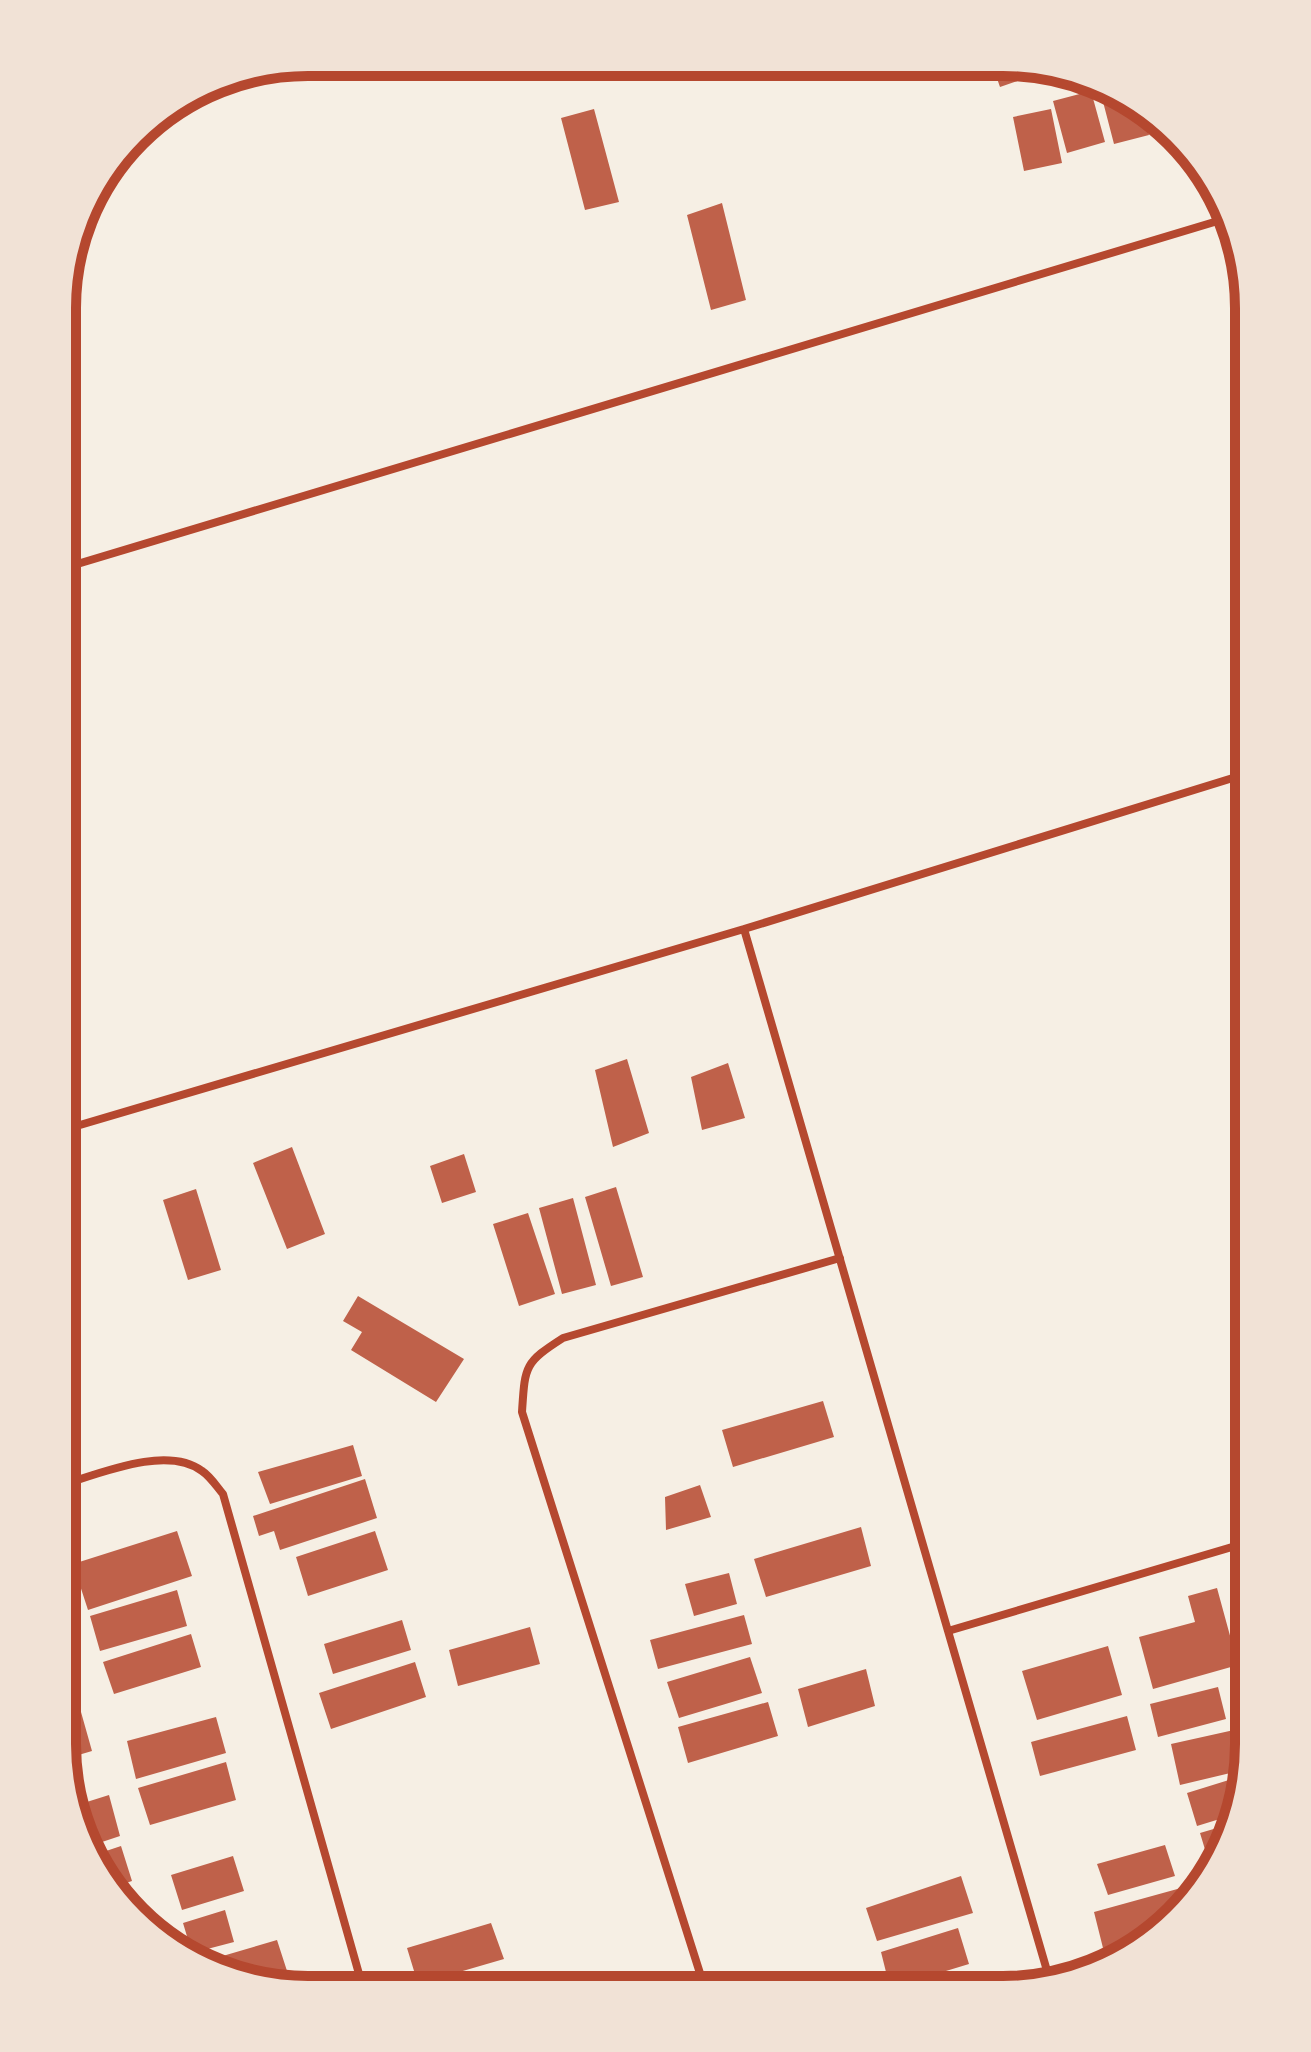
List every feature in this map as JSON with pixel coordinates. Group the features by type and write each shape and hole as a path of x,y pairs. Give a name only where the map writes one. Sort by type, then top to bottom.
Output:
{"street":[{"path":"76,564 1218,221"},
{"path":"76,1126 744,929 1235,777"},
{"path":"744,929 1047,1972"},
{"path":"701,1976 522,1412 524,1379 534,1357 563,1338 840,1258"},
{"path":"76,1481 152,1460 181,1460 204,1471 223,1494 229,1524 360,1976"},
{"path":"948,1631 1235,1546"}],"building":[{"path":"996,76 1027,78 1000,87"},
{"path":"1087,92 1092,94 1105,142 1067,153 1053,101"},
{"path":"1102,99 1144,124 1149,135 1114,144"},
{"path":"594,109 619,202 585,210 561,118"},
{"path":"1051,109 1062,163 1024,171 1013,117"},
{"path":"722,203 746,300 711,310 687,215"},
{"path":"627,1059 649,1133 613,1147 595,1070"},
{"path":"728,1063 745,1118 702,1130 691,1077"},
{"path":"292,1147 325,1234 287,1249 253,1163"},
{"path":"464,1154 476,1192 442,1203 430,1166"},
{"path":"616,1187 643,1277 611,1286 585,1197"},
{"path":"196,1189 221,1270 188,1280 163,1200"},
{"path":"573,1198 596,1285 562,1294 539,1208"},
{"path":"528,1213 555,1294 519,1306 493,1224"},
{"path":"76,1294 81,1310 76,1312"},
{"path":"358,1296 464,1359 436,1402 351,1350 362,1332 343,1321"},
{"path":"823,1401 834,1437 733,1467 722,1430"},
{"path":"353,1445 362,1476 270,1504 258,1472"},
{"path":"365,1479 377,1518 280,1550 274,1531 259,1536 253,1516"},
{"path":"700,1485 711,1517 666,1530 665,1497"},
{"path":"861,1527 871,1566 766,1597 754,1559"},
{"path":"177,1531 192,1576 88,1610 76,1573 76,1563"},
{"path":"375,1531 388,1570 308,1596 296,1557"},
{"path":"729,1573 737,1604 694,1616 685,1584"},
{"path":"1217,1588 1235,1654 1235,1666 1153,1689 1139,1637 1195,1622 1188,1596"},
{"path":"177,1590 187,1626 100,1651 90,1616"},
{"path":"744,1615 752,1644 658,1669 650,1640"},
{"path":"402,1620 411,1650 333,1674 324,1644"},
{"path":"530,1627 540,1664 458,1686 449,1650"},
{"path":"191,1634 201,1667 114,1694 103,1662"},
{"path":"1108,1646 1122,1695 1037,1720 1022,1671"},
{"path":"750,1657 762,1693 679,1718 667,1682"},
{"path":"415,1662 426,1697 331,1729 319,1693"},
{"path":"866,1669 875,1706 808,1727 798,1689"},
{"path":"1218,1687 1226,1719 1158,1737 1150,1704"},
{"path":"768,1702 778,1736 688,1763 678,1727"},
{"path":"81,1712 92,1751 77,1756 76,1744 76,1714"},
{"path":"1127,1716 1136,1750 1040,1776 1031,1742"},
{"path":"216,1717 226,1753 136,1779 127,1741"},
{"path":"1234,1730 1233,1772 1180,1785 1171,1744"},
{"path":"226,1762 236,1800 150,1825 138,1788"},
{"path":"1232,1779 1222,1818 1197,1826 1187,1793"},
{"path":"109,1795 120,1836 99,1843 84,1803"},
{"path":"1219,1827 1207,1855 1200,1833"},
{"path":"1165,1845 1175,1876 1108,1895 1097,1864"},
{"path":"121,1846 132,1881 123,1884 103,1852"},
{"path":"233,1856 244,1891 182,1910 171,1875"},
{"path":"961,1876 973,1913 877,1941 866,1908"},
{"path":"1181,1888 1182,1891 1144,1928 1121,1943 1103,1948 1094,1912"},
{"path":"225,1910 234,1942 203,1950 189,1943 183,1923"},
{"path":"491,1923 504,1959 446,1976 416,1976 407,1948"},
{"path":"958,1928 969,1964 930,1976 887,1976 881,1952"},
{"path":"277,1940 288,1974 248,1968 218,1957"}]}
